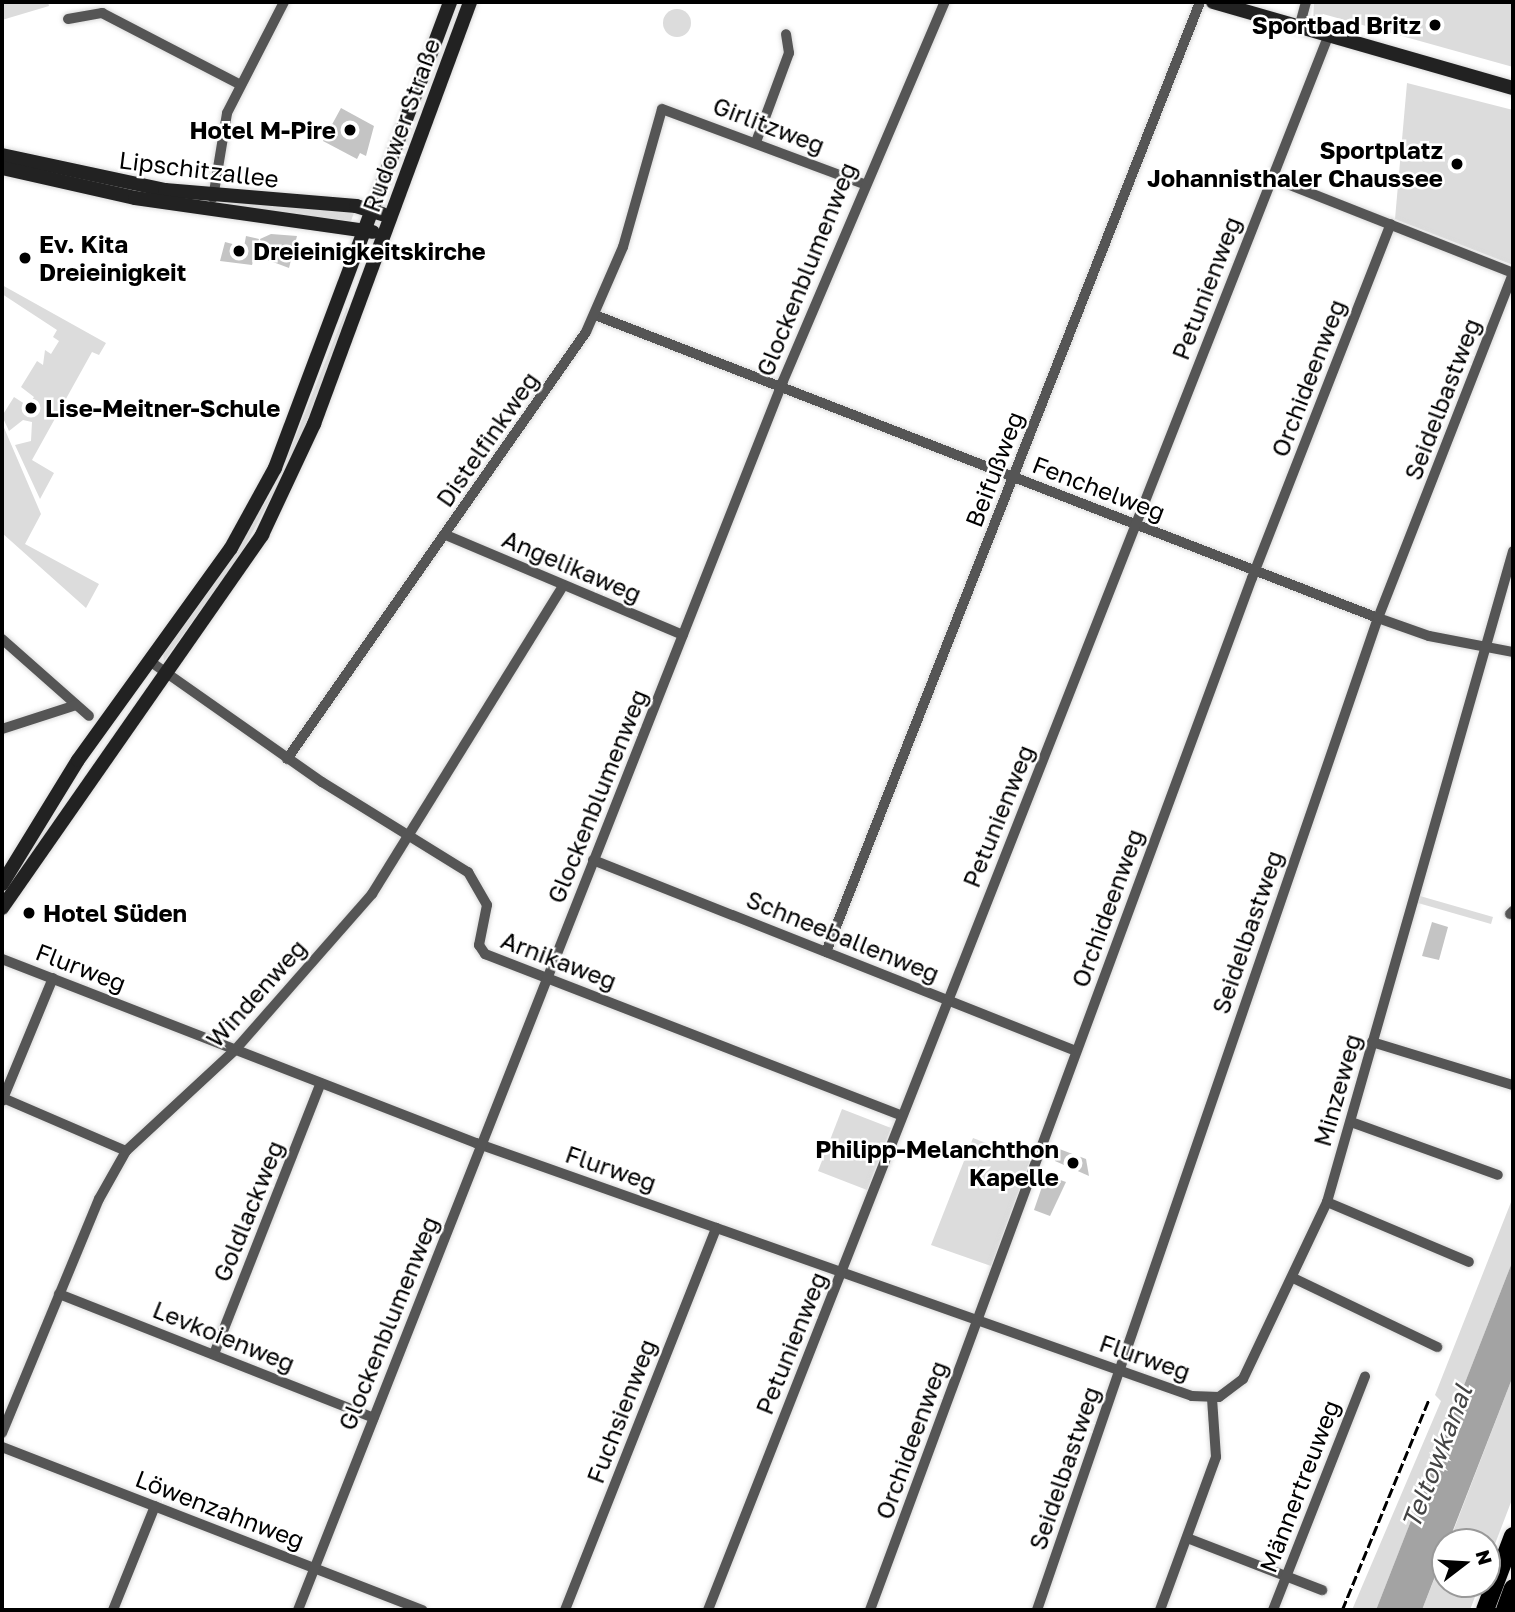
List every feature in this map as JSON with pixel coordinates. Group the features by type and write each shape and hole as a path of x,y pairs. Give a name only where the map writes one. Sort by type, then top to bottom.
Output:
{"highway":[{"path":"1485,1610 1513,1536"},
{"path":"1505,1610 1513,1588"}],"main road":[{"name":"Rudower Straße","path":"2,884 102,726 162,647 231,548 275,468 375,211 450,2"},
{"path":"1213,2 1513,88"},
{"name":"Rudower Straße","path":"2,908 116,737 243,564 291,476 410,170 465,3"},
{"name":"Lipschitzallee","path":"2,155 213,203 375,211 392,217"},
{"path":"393,163 410,170"},
{"name":"Lipschitzallee","path":"2,168 385,234"},
{"path":"341,298 358,305"},
{"path":"275,468 291,476"}],"street":[{"path":"213,203 223,126 239,84 284,2"},
{"name":"Glockenblumenweg","path":"298,1610 780,388 864,184 945,2"},
{"name":"Beifußweg","path":"826,952 1200,2"},
{"path":"1299,28 1306,2"},
{"path":"68,19 102,13 239,84"},
{"path":"756,142 789,53 786,34"},
{"name":"Petunienweg","path":"709,1610 1328,37"},
{"name":"Girlitzweg","path":"659,112 664,108 864,184"},
{"name":"Distelfinkweg","path":"287,759 446,535 595,315 623,247 659,112"},
{"path":"1272,178 1513,273"},
{"name":"Orchideenweg","path":"870,1610 1255,570 1391,224"},
{"name":"Seidelbastweg","path":"1037,1610 1378,618 1513,273"},
{"name":"Fenchelweg","path":"595,315 1378,618 1483,649 1513,652"},
{"name":"Angelikaweg","path":"446,535 683,635"},
{"name":"Minzeweg","path":"1212,1398 1243,1379 1327,1202 1513,551"},
{"name":"Windenweg","path":"2,1433 59,1294 126,1151 235,1050 372,894 563,586"},
{"path":"2,639 89,716"},
{"name":"Arnikaweg","path":"151,662 287,759 479,884 488,912 482,952 902,1116"},
{"path":"2,729 76,705"},
{"path":"102,726 116,737"},
{"name":"Schneeballenweg","path":"593,860 1076,1051"},
{"name":"Flurweg","path":"2,959 482,1145 1119,1370 1212,1398"},
{"path":"52,978 2,1100 126,1151"},
{"path":"1372,1042 1513,1086"},
{"name":"Goldlackweg","path":"214,1354 321,1083"},
{"path":"1350,1122 1498,1175"},
{"path":"1327,1202 1469,1262"},
{"name":"Fuchsienweg","path":"565,1610 716,1228"},
{"path":"1293,1278 1437,1347"},
{"name":"Levkoienweg","path":"59,1294 373,1418"},
{"name":"Männertreuweg","path":"1273,1610 1365,1377"},
{"path":"1160,1610 1218,1451 1212,1398"},
{"name":"Löwenzahnweg","path":"2,1447 422,1610"},
{"path":"113,1610 155,1506"},
{"path":"1187,1538 1322,1590"}],"shaded area":[{"path":"2,2 48,2 49,6 2,20"},
{"name":"Sportbad Britz","path":"1314,2 1513,2 1513,67 1323,14 1320,23 1313,22"},
{"path":"677,9 687,13 691,23 687,33 677,37 667,33 663,23 667,13"},
{"name":"Sportplatz Johannisthaler Chaussee","path":"1407,83 1513,110 1513,265 1395,219"},
{"path":"230,202 355,210 351,221 229,207"},
{"path":"2,285 106,343 99,355 92,352 32,460 54,473 40,499 15,445 31,441 32,422 23,420 9,431 2,416 14,397 28,406 34,397 21,387 37,361 43,365 45,350 51,354 59,341 53,337 57,330 2,294"},
{"path":"347,307 348,314 293,458 288,456"},
{"path":"2,423 41,514 25,544 99,584 86,608 2,533"},
{"path":"281,479 239,557 164,661 163,654"},
{"path":"1420,896 1493,917 1491,924 1418,903"},
{"path":"842,1109 891,1128 867,1190 818,1171"},
{"path":"973,1138 1030,1160 991,1266 931,1245"},
{"path":"1513,1197 1513,1260 1376,1610 1352,1610 1441,1401 1435,1395"},
{"path":"1513,1376 1513,1497 1501,1528 1454,1528"},
{"path":"1431,1587 1431,1598 1475,1598 1470,1610 1422,1610"}],"water":[{"name":"Teltowkanal","path":"1513,1260 1513,1376 1454,1528 1431,1528 1431,1587 1422,1610 1376,1610"}],"building":[{"name":"Hotel M-Pire","path":"341,108 374,126 366,156 360,153 357,159 323,141"},
{"path":"271,234 297,236 289,268 265,259 260,239"},
{"path":"246,236 259,239 252,265 220,261 225,242 244,247"},
{"path":"1432,922 1448,927 1439,960 1422,956"},
{"name":"Philipp-Melanchthon Kapelle","path":"1054,1147 1086,1159 1089,1176 1055,1161"},
{"path":"1046,1175 1066,1182 1050,1216 1034,1210"}],"railway":[{"path":"1342,1610 1429,1399"}],"place":[{"name":"Sportbad Britz","path":"1435,25"},
{"name":"Hotel M-Pire","path":"350,130"},
{"name":"Sportplatz Johannisthaler Chaussee","path":"1457,164"},
{"name":"Dreieinigkeitskirche","path":"239,251"},
{"name":"Ev. Kita Dreieinigkeit","path":"25,258"},
{"name":"Lise-Meitner-Schule","path":"31,408"},
{"name":"Hotel Süden","path":"29,913"},
{"name":"Philipp-Melanchthon Kapelle","path":"1073,1163"}]}
